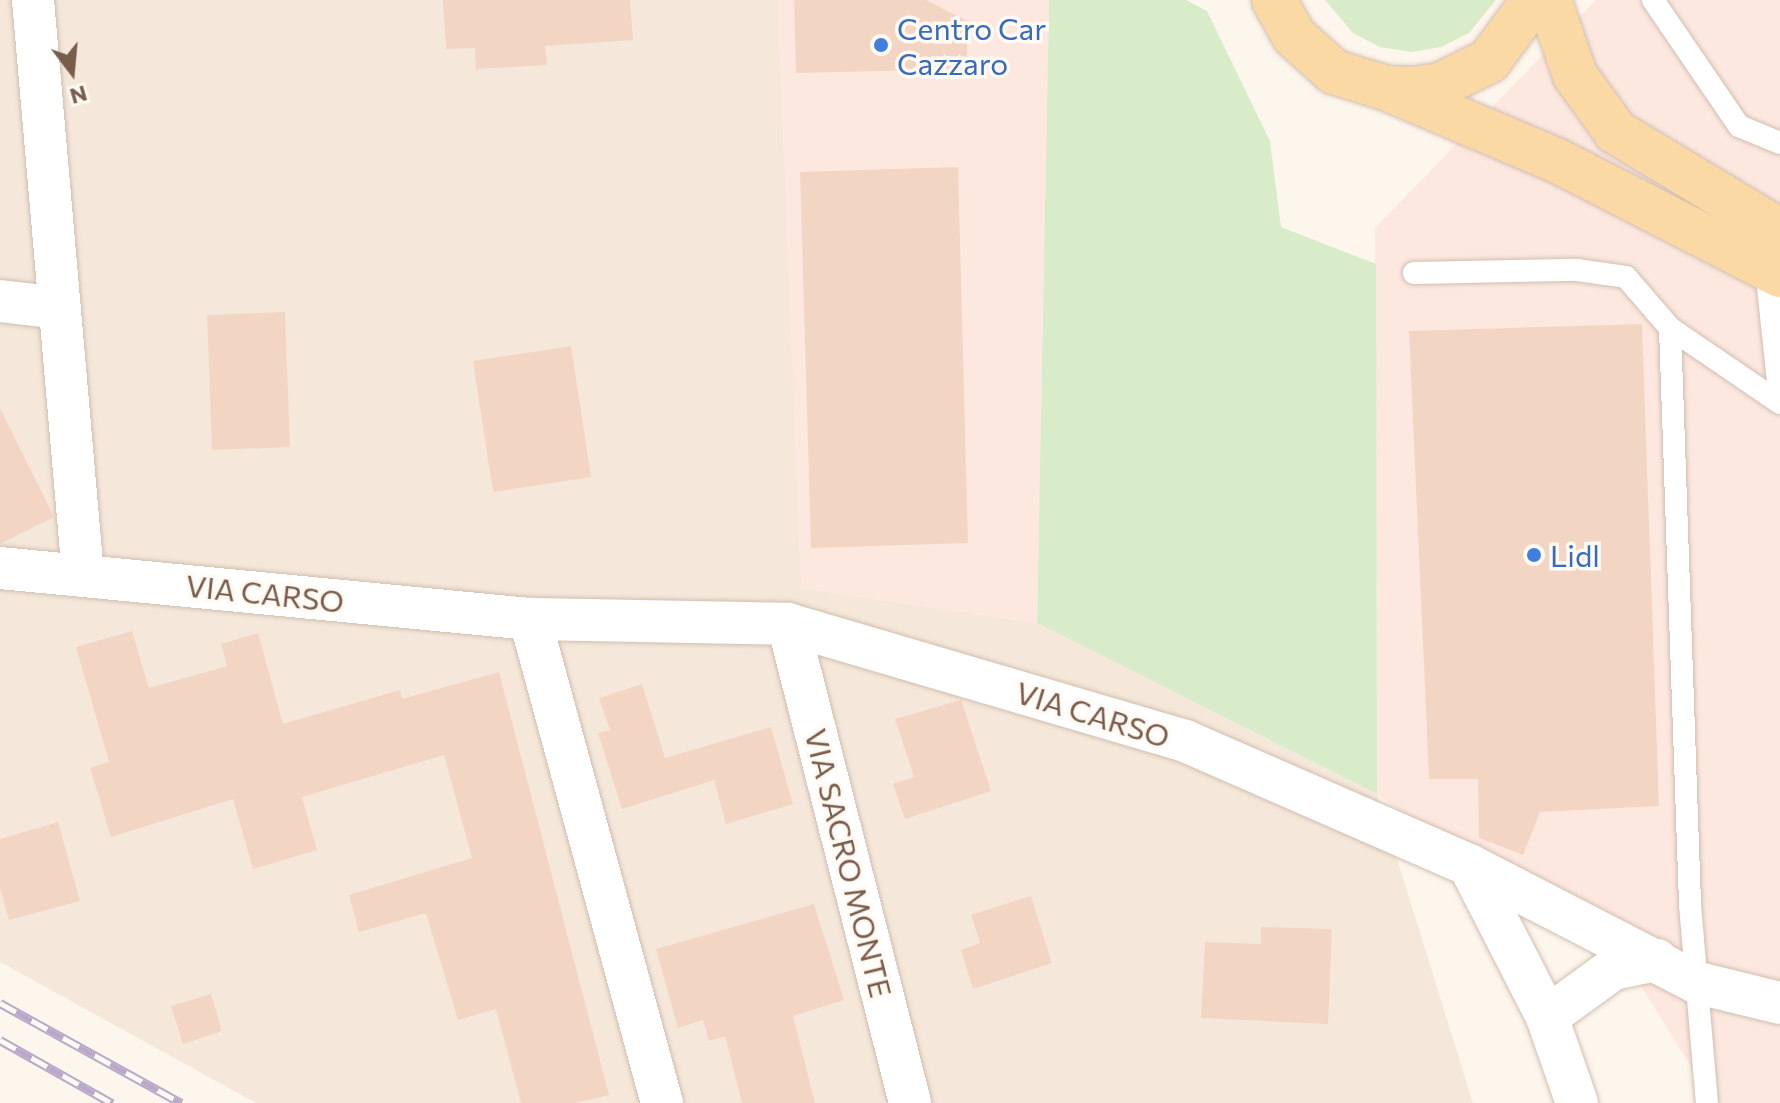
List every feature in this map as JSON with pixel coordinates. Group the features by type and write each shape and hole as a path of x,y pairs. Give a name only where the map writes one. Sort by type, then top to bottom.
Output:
{"main road":[{"path":"1274,0 1313,56 1334,72 1386,88 1775,258"},
{"path":"1386,88 1440,85 1477,68 1509,42 1534,0"},
{"path":"1549,0 1575,75 1616,132 1775,258"}],"street":[{"path":"33,0 83,575"},
{"path":"0,301 60,308"},
{"name":"VIA CARSO","path":"0,568 530,619 788,624 1185,741 1469,865 1698,983 1780,1003"},
{"path":"530,619 662,1103"},
{"name":"VIA SACRO MONTE","path":"788,624 910,1103"},
{"path":"1469,865 1547,1017 1577,1103"},
{"path":"1547,1017 1613,969 1657,960"}],"lane":[{"path":"1653,0 1739,126 1780,143"},
{"path":"1775,258 1780,402"},
{"path":"1414,273 1577,270 1626,277 1670,328 1780,402"},
{"path":"1670,328 1698,983 1707,1103"}],"shaded area":[{"path":"0,0 778,0 802,588 1037,623 1377,794 1473,1103 256,1103 0,962"},
{"path":"778,0 1049,0 1037,623 801,588"},
{"path":"1596,0 1780,0 1780,1103 1714,1103 1641,986 1377,794 1375,228"}],"green space":[{"path":"1049,0 1186,0 1207,11 1270,141 1281,227 1376,264 1377,794 1037,623"},
{"path":"1325,0 1496,0 1469,33 1441,47 1411,52 1380,47 1353,33"}],"building":[{"path":"443,0 630,0 633,40 545,46 547,65 476,69 475,48 446,49"},
{"name":"Centro Car Cazzaro","path":"794,0 926,0 967,21 967,69 796,73"},
{"path":"958,167 968,543 811,548 800,172"},
{"path":"285,312 290,447 212,450 207,315"},
{"name":"Lidl","path":"1642,324 1659,806 1540,812 1523,855 1479,838 1478,779 1429,779 1409,331"},
{"path":"571,346 591,477 493,492 473,361"},
{"path":"0,408 54,517 0,544"},
{"path":"132,631 149,688 227,666 221,644 258,633 283,724 400,690 402,699 499,672 609,1095 575,1103 521,1103 496,1009 458,1020 426,913 359,932 349,895 472,858 444,755 302,797 317,850 253,869 233,799 111,837 90,768 109,762 76,647"},
{"path":"642,684 665,758 771,727 793,804 726,824 714,780 622,809 598,733 610,730 599,698"},
{"path":"961,700 991,791 905,819 893,784 914,777 895,719"},
{"path":"58,822 80,901 9,920 0,888 0,839"},
{"path":"1031,896 1052,963 973,989 961,950 980,943 971,915"},
{"path":"814,904 844,1000 793,1016 815,1103 742,1103 725,1036 709,1041 703,1020 678,1028 656,949"},
{"path":"1261,927 1332,929 1328,1024 1201,1018 1205,942 1261,944"},
{"path":"211,994 222,1031 183,1044 171,1006"}],"railway":[{"path":"0,1003 181,1103"},
{"path":"0,1040 112,1103"}],"place":[{"name":"Centro Car Cazzaro","path":"881,45"},
{"name":"Lidl","path":"1534,555"}]}
